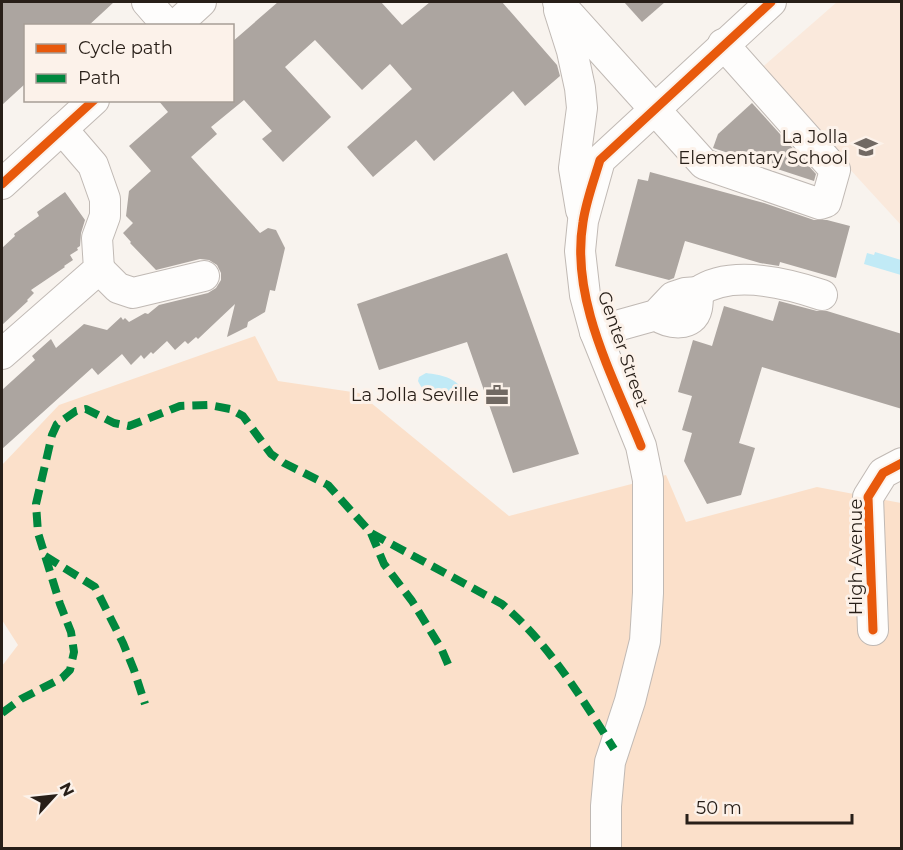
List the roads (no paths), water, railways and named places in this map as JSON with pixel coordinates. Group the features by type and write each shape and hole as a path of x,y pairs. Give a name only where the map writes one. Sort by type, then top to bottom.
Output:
{"street":[{"path":"147,2 166,24"},
{"path":"177,24 201,2"},
{"path":"557,2 704,164 820,204 826,202 835,170 723,44"},
{"path":"557,2 572,51 580,88 582,108 574,168 583,221"},
{"name":"Genter Street","path":"606,849 606,806 610,762 630,701 645,641 648,594 648,480 640,446 595,332 585,295 580,252 583,221 600,160 771,2"},
{"path":"2,184 92,102"},
{"path":"62,129 93,165 105,199 105,216 97,238 99,269 118,288 133,293 204,276"},
{"path":"2,354 99,269"},
{"path":"595,332 656,315 673,323 682,323 692,318 697,309 698,292 706,286 729,281 762,280 792,285 822,295"},
{"name":"High Avenue","path":"873,630 868,497 883,472 902,463"}],"water":[{"path":"875,252 901,260 901,275 864,264 867,253 874,255"},
{"path":"426,373 452,380 464,391 462,398 444,401 425,391 418,381 419,377"}],"place":[{"name":"La Jolla Elementary School","path":"866,147"},
{"name":"La Jolla Seville","path":"497,395"}]}
